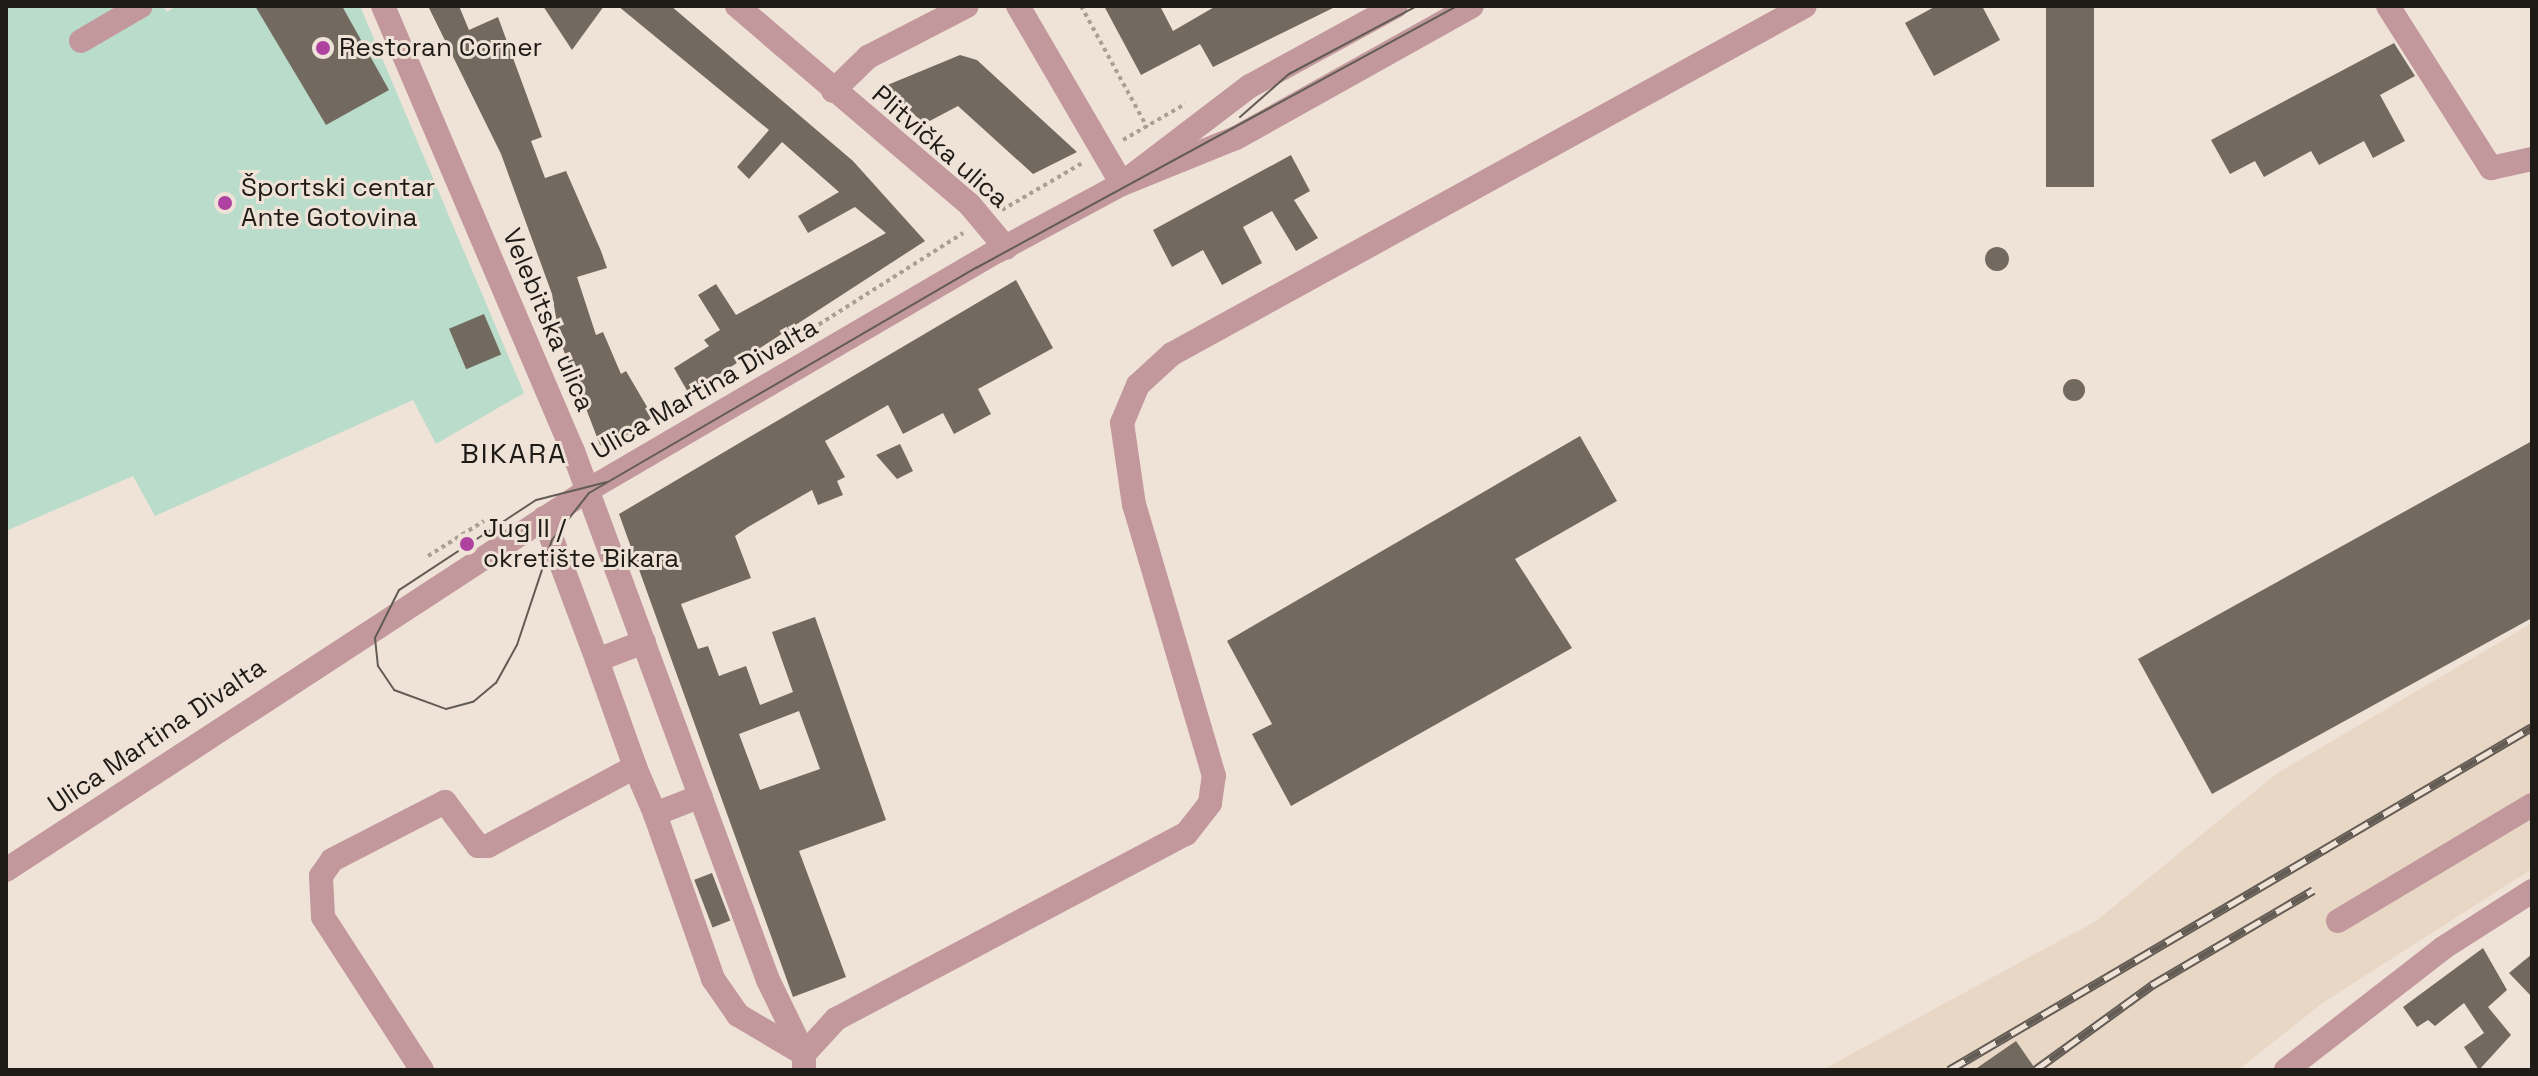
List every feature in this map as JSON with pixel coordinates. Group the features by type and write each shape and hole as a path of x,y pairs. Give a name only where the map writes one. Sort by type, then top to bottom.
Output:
{"street":[{"path":"81,41 141,6"},
{"name":"Velebitska ulica","path":"383,6 588,490 768,980 804,1062"},
{"name":"Plitvička ulica","path":"737,6 970,205 1006,248"},
{"name":"Plitvička ulica","path":"833,91 868,57 967,6"},
{"path":"1018,6 1122,184"},
{"name":"Ulica Martina Divalta","path":"1122,184 1250,86 1396,6"},
{"name":"Ulica Martina Divalta","path":"6,870 588,490 1122,184 1236,138 1472,6"},
{"path":"544,518 713,979 738,1015 804,1062 836,1019 1186,834 1210,803 1214,776 1131,493 1122,423 1138,385 1172,354 1805,6"},
{"path":"2388,6 2491,168 2532,159"},
{"path":"597,660 644,642"},
{"path":"422,1070 323,917 321,876 332,860 445,802 478,846 488,846 635,767"},
{"path":"655,814 701,796"},
{"path":"2338,921 2532,805"},
{"path":"2286,1070 2443,948 2532,891"}],"path":[{"path":"1081,6 1147,127"},
{"path":"428,556 484,521"}],"shaded area":[{"path":"2532,623 2532,869 2324,1002 2238,1070 1822,1070 2096,921 2276,774"}],"green space":[{"name":"Športski centar Ante Gotovina","path":"6,6 162,6 167,12 177,6 360,6 524,393 436,444 413,400 155,516 133,476 6,531"}],"building":[{"name":"Restoran Corner","path":"255,6 342,6 389,90 326,125"},
{"path":"428,6 459,6 469,30 498,17 542,137 531,141 545,178 566,171 601,251 607,268 577,277 596,335 603,332 621,374 626,371 653,417 610,447 600,445 560,341 552,294 501,154"},
{"path":"543,6 604,6 572,50"},
{"path":"618,6 671,6 853,161 925,241 689,394 674,368 709,346 704,340 720,330 698,295 716,284 736,315 886,233 855,207 808,233 798,216 839,192 782,142 749,179 737,167 769,130"},
{"path":"1104,6 1160,6 1173,31 1216,6 1337,6 1213,67 1200,44 1141,75"},
{"path":"1936,6 1982,6 2000,40 1934,76 1905,23"},
{"path":"2046,6 2094,6 2094,187 2046,187"},
{"path":"2394,43 2415,76 2380,95 2405,141 2373,158 2364,141 2319,165 2311,151 2264,177 2255,161 2230,174 2211,140"},
{"path":"960,55 977,60 1077,152 1033,174 958,106 924,124 885,86"},
{"path":"1291,155 1310,191 1294,200 1318,238 1296,251 1272,211 1243,227 1262,263 1222,285 1203,250 1172,267 1153,230"},
{"path":"1992,247 2002,247 2009,254 2009,264 2002,271 1992,271 1985,264 1985,254"},
{"path":"1016,280 1053,348 978,389 991,414 954,434 943,413 903,434 888,405 825,441 845,477 837,481 843,495 818,505 812,490 748,527 735,536 751,578 681,604 698,649 708,646 719,676 746,666 760,705 793,692 772,632 815,617 886,820 799,851 846,977 793,997 619,514","holes":["799,711 820,769 760,790 739,734"]},
{"path":"484,314 501,355 466,369 449,329"},
{"path":"2074,379 2085,390 2074,401 2063,390"},
{"path":"1580,436 1617,501 1515,559 1572,648 1291,806 1252,734 1272,724 1227,641"},
{"path":"2532,441 2532,618 2212,794 2138,659"},
{"path":"900,444 913,471 897,479 876,455"},
{"path":"712,873 730,921 713,927 694,880"},
{"path":"2483,948 2507,990 2488,1007 2511,1035 2479,1070 2464,1047 2484,1033 2464,1003 2435,1026 2428,1020 2417,1027 2403,1007"},
{"path":"2532,954 2532,997 2509,973"},
{"path":"2016,1041 2036,1070 1974,1070"}],"tram line":[{"path":"1240,117 1289,74 1417,6"},
{"path":"607,482 536,500 399,590 375,638 378,666 394,690 446,709 473,702 496,683 517,645 552,540 589,493 976,268 1457,6"}],"railway":[{"path":"1949,1070 2532,727"},
{"path":"2035,1070 2152,985 2313,890"}],"place":[{"name":"Restoran Corner","path":"323,48"},
{"name":"Športski centar Ante Gotovina","path":"225,203"},
{"name":"Jug II / okretište Bikara","path":"467,544"}],"district":[{"name":"BIKARA","path":"514,453"}]}
